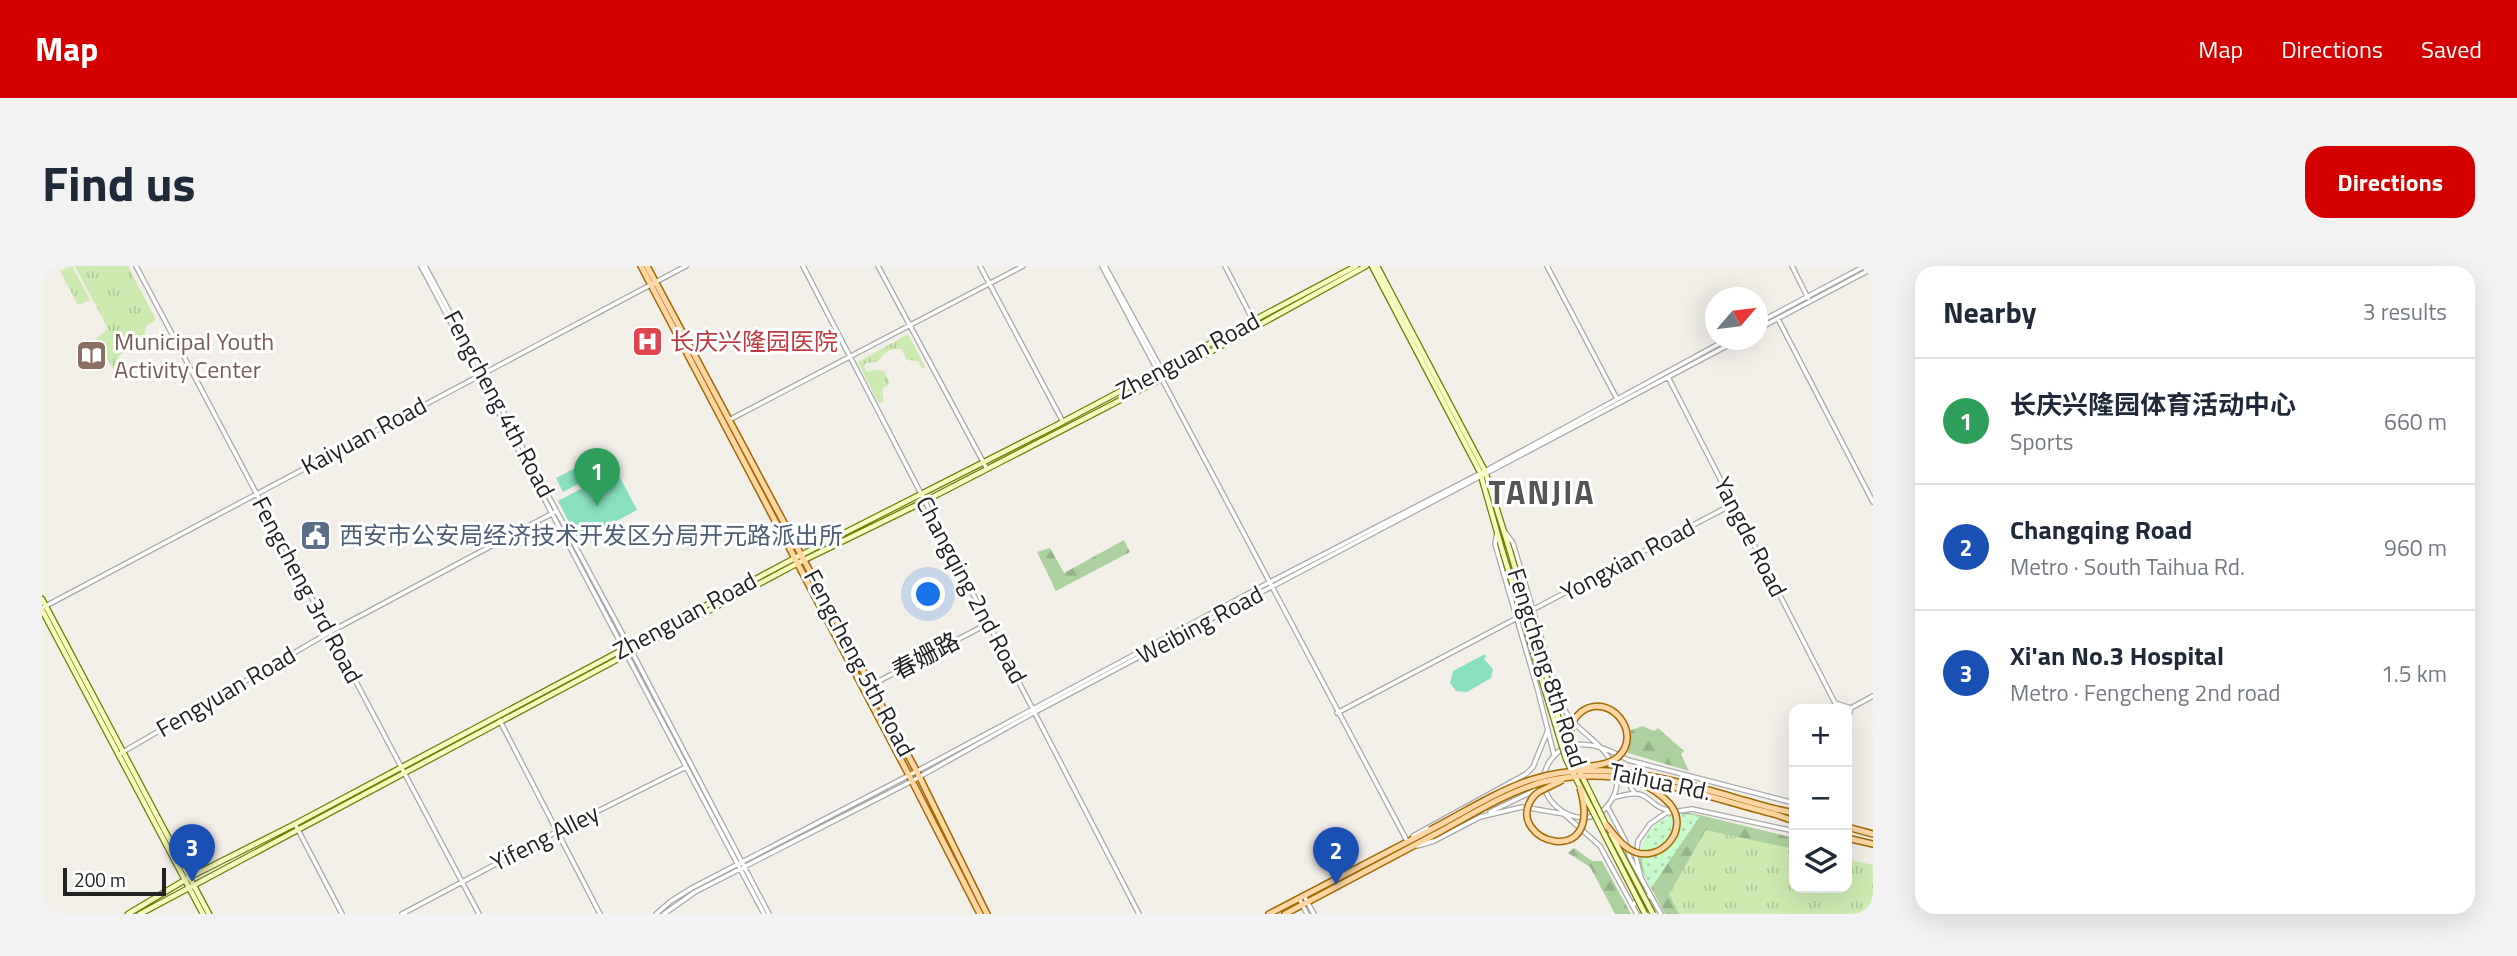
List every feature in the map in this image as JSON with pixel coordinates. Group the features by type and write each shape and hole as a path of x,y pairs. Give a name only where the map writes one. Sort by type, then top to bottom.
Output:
{"main road":[{"name":"Fengcheng 5th Road","path":"641,266 867,688 980,914"},
{"name":"Fengcheng 5th Road","path":"647,266 653,284"},
{"name":"Zhenguan Road","path":"1065,424 1163,377 1356,266"},
{"name":"Zhenguan Road","path":"799,559 925,501 1160,371 1366,266"},
{"name":"Fengcheng 8th Road","path":"1374,266 1483,473 1555,730 1580,788 1645,914"},
{"name":"Zhenguan Road","path":"128,914 189,879 296,826 799,559 922,495 985,466"},
{"name":"Fengcheng 8th Road","path":"1506,552 1559,720 1576,764 1653,914"},
{"path":"42,599 43,608 209,914"},
{"name":"Zhenguan Road","path":"402,770 500,721 628,650"},
{"name":"Fengcheng 5th Road","path":"867,688 918,774 987,914"},
{"path":"1555,774 1565,769 1605,763 1617,757 1624,748 1628,733 1621,718 1604,707 1589,707 1574,719 1570,728 1576,764"},
{"name":"Taihua Rd.","path":"1431,833 1510,788 1555,774 1596,769 1623,771 1775,812"},
{"name":"Taihua Rd.","path":"1431,833 1518,791 1566,778 1609,776 1633,779 1775,812"},
{"path":"1566,778 1538,791 1530,801 1527,814 1530,823 1543,839 1554,843 1564,841 1581,828 1586,814 1580,788"},
{"path":"1606,825 1620,842 1640,854 1657,852 1671,841 1676,817 1671,806 1657,792 1633,779"},
{"path":"1775,812 1789,813"},
{"path":"1775,812 1789,819"},
{"name":"Zhenguan Road","path":"140,914 296,826"},
{"path":"1852,828 1873,834"},
{"path":"1269,914 1303,900 1431,833"},
{"path":"1852,839 1873,844"},
{"path":"193,886 203,914"},
{"path":"1285,914 1303,900"}],"street":[{"name":"Fengcheng 3rd Road","path":"136,266 479,914"},
{"name":"Fengcheng 4th Road","path":"423,266 628,650"},
{"name":"Kaiyuan Road","path":"43,608 686,266"},
{"name":"Changqing 2nd Road","path":"803,266 1139,914"},
{"path":"878,266 985,466"},
{"path":"980,266 1065,424"},
{"path":"726,422 1023,266"},
{"path":"1103,266 1407,845"},
{"path":"1225,266 1255,324"},
{"path":"1547,266 1617,400"},
{"path":"1791,266 1810,301"},
{"path":"1768,317 1865,266"},
{"path":"1768,323 1873,268"},
{"path":"1777,318 1873,502"},
{"name":"Weibing Road","path":"664,914 695,892 742,866 1483,473 1708,350"},
{"name":"Weibing Road","path":"1666,374 1717,350"},
{"name":"Yangde Road","path":"1666,374 1835,703"},
{"name":"Yongxian Road","path":"1337,713 1733,504"},
{"name":"Fengyuan Road","path":"120,753 330,632 555,512"},
{"name":"Fengcheng 8th Road","path":"1554,755 1495,544 1501,531 1513,543 1560,701 1572,720 1598,747"},
{"name":"春姗路","path":"867,688 989,623"},
{"path":"628,650 767,914"},
{"path":"1538,691 1543,695 1556,690"},
{"path":"1852,707 1873,696"},
{"path":"500,721 600,914"},
{"path":"1407,845 1432,825 1526,774 1533,767 1548,730"},
{"path":"1637,914 1600,846 1554,807 1544,786 1547,764 1563,748 1574,744 1608,749 1628,760 1789,802"},
{"path":"1480,817 1522,807 1575,817 1597,814 1613,798 1617,787 1613,764 1598,747"},
{"path":"1635,793 1631,788 1631,780 1635,767 1643,762"},
{"name":"Yifeng Alley","path":"402,914 688,766"},
{"path":"1407,845 1434,841 1544,786"},
{"path":"1613,798 1643,794 1659,807 1668,811 1681,811"},
{"path":"1606,806 1661,914"},
{"path":"1641,878 1636,857 1638,841 1650,824 1666,813 1692,809 1789,830"},
{"path":"296,826 342,914"},
{"name":"Weibing Road","path":"656,914 692,888 742,866"},
{"path":"1633,907 1635,902 1647,895 1653,898"},
{"path":"1303,900 1307,914"},
{"path":"1303,900 1314,914"}],"green space":[{"path":"72,266 90,300 78,305 60,271"},
{"path":"75,266 128,266 156,320 146,326 144,342 118,356 123,367 114,371 96,338 108,329"},
{"path":"908,334 925,367 922,369 918,361 907,360 901,349 893,349 878,362 866,363 864,367 867,372 884,371 890,383 882,389 884,401 879,404 858,362"},
{"path":"583,464 591,477 563,492 556,478"},
{"path":"616,470 637,510 579,541 558,501"},
{"path":"1124,540 1130,552 1056,591 1037,552 1050,548 1064,573"},
{"path":"1485,654 1484,659 1493,669 1491,678 1467,692 1456,691 1450,683 1453,671"},
{"path":"1643,726 1654,731 1658,728 1684,751 1681,754 1689,771 1628,753 1631,730"},
{"path":"1683,811 1789,837 1789,848 1706,830 1669,894 1679,914 1665,914 1636,859 1655,857 1676,813"},
{"path":"1677,813 1700,816 1651,888 1642,864 1643,843 1654,826"},
{"path":"1707,828 1789,846 1789,893 1852,893 1852,860 1873,865 1873,914 1679,914 1668,893"},
{"path":"1574,848 1592,861 1602,861 1631,914 1615,914 1590,867 1568,853"}],"place":[{"name":"长庆兴隆园医院","path":"647,342"},
{"name":"Municipal Youth Activity Center","path":"91,356"},
{"name":"长庆兴隆园体育活动中心","path":"597,506"},
{"name":"西安市公安局经济技术开发区分局开元路派出所","path":"316,536"},
{"name":"Xi'an No.3 Hospital","path":"192,882"},
{"name":"Changqing Road","path":"1336,885"}],"district":[{"name":"TANJIA","path":"1542,493"}]}
